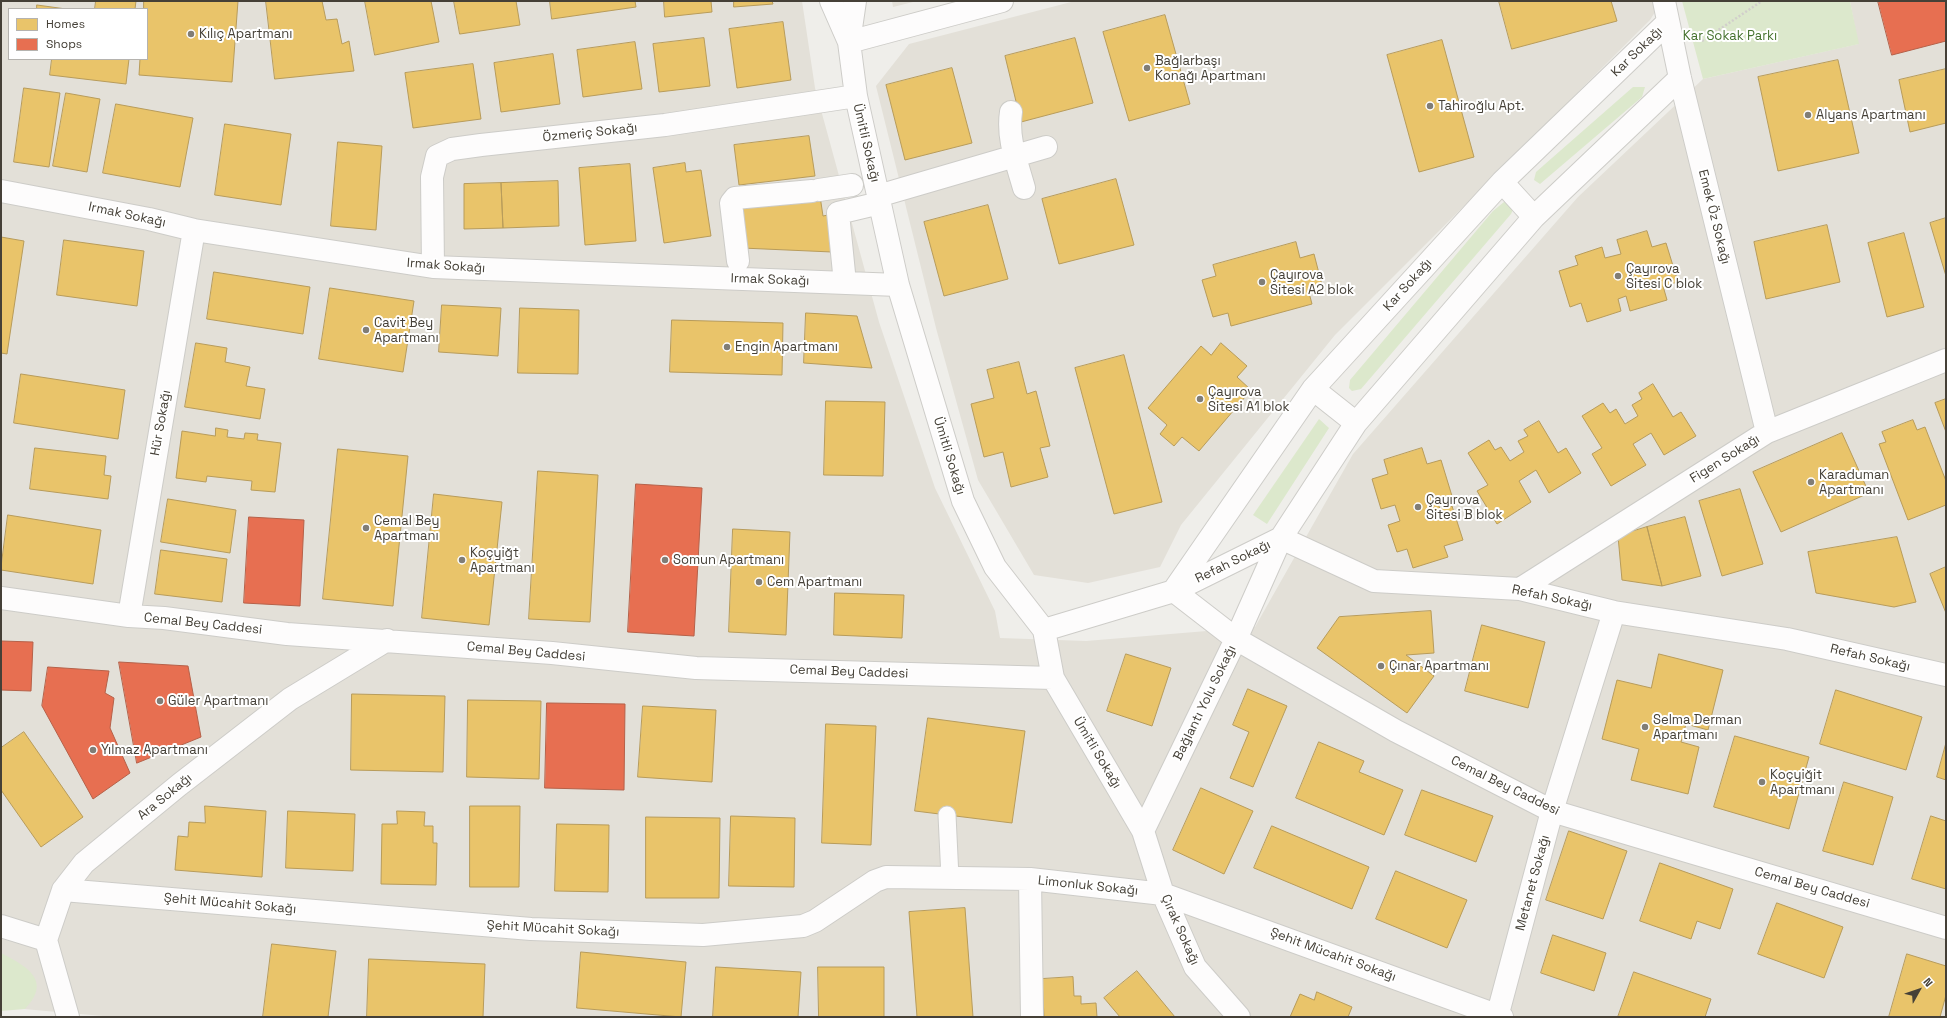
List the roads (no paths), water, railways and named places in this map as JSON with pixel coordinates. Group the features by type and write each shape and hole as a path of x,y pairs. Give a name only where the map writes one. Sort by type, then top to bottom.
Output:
{"street":[{"path":"831,1 849,42"},
{"path":"849,42 855,1"},
{"path":"849,42 1002,1"},
{"name":"Emek Öz Sokağı","path":"1666,11 1675,57 1766,432"},
{"name":"Kar Sokağı","path":"1174,591 1313,389 1502,182 1666,11"},
{"name":"Ümitli Sokağı","path":"849,42 856,96 898,285 963,501 995,567 1044,630 1053,678 1143,830"},
{"path":"1236,639 1281,538 1356,423 1534,217 1680,78"},
{"name":"Özmeriç Sokağı","path":"432,267 432,177 437,156 444,151 481,145 665,125 856,96"},
{"path":"1011,112 1010,132 1024,188"},
{"path":"845,283 838,213 1046,147"},
{"path":"1502,182 1534,217"},
{"path":"738,261 731,203 735,198 852,185"},
{"name":"Irmak Sokağı","path":"1,191 149,219 194,230 432,267 898,285"},
{"name":"Hür Sokağı","path":"129,616 194,230"},
{"name":"Figen Sokağı","path":"1520,589 1766,432 1946,360"},
{"path":"1313,389 1356,423"},
{"name":"Refah Sokağı","path":"1174,591 1281,538 1374,581 1520,589 1614,612 1787,639 1946,675"},
{"path":"1044,630 1174,591"},
{"name":"Bağlantı Yolu Sokağı","path":"1143,830 1236,639 1174,591"},
{"name":"Cemal Bey Caddesi","path":"1,598 129,616 164,618 287,634 387,640 696,668 1053,678"},
{"name":"Metanet Sokağı","path":"1499,1016 1552,811 1614,612"},
{"name":"Cemal Bey Caddesi","path":"1236,639 1396,731 1552,811 1946,928"},
{"name":"Ara Sokağı","path":"46,940 63,890 84,863 179,785 290,700 387,640"},
{"name":"Çırak Sokağı","path":"1143,830 1164,894 1195,967 1239,1017"},
{"name":"Şehit Mücahit Sokağı","path":"63,890 531,929 703,935 803,926 875,882 886,877 1030,880"},
{"name":"Limonluk Sokağı","path":"1032,1017 1030,880 1164,894"},
{"name":"Şehit Mücahit Sokağı","path":"1164,894 1499,1016"},
{"path":"1,926 46,940 68,1017"}],"lane":[{"path":"947,815 950,878"}],"place":[{"name":"Kılıç Apartmanı","path":"191,34"},
{"name":"Bağlarbaşı Konağı Apartmanı","path":"1147,68"},
{"name":"Tahiroğlu Apt.","path":"1430,106"},
{"name":"Alyans Apartmanı","path":"1808,115"},
{"name":"Çayırova Sitesi C blok","path":"1618,276"},
{"name":"Çayırova Sitesi A2 blok","path":"1262,282"},
{"name":"Cavit Bey Apartmanı","path":"366,330"},
{"name":"Engin Apartmanı","path":"727,347"},
{"name":"Çayırova Sitesi A1 blok","path":"1200,399"},
{"name":"Karaduman Apartmanı","path":"1811,482"},
{"name":"Çayırova Sitesi B blok","path":"1418,507"},
{"name":"Cemal Bey Apartmanı","path":"366,528"},
{"name":"Koçyiğt Apartmanı","path":"462,560"},
{"name":"Somun Apartmanı","path":"665,560"},
{"name":"Cem Apartmanı","path":"759,582"},
{"name":"Çınar Apartmanı","path":"1381,666"},
{"name":"Güler Apartmanı","path":"160,701"},
{"name":"Selma Derman Apartmanı","path":"1645,727"},
{"name":"Yılmaz Apartmanı","path":"93,750"},
{"name":"Koçyiğit Apartmanı","path":"1762,782"}],"park label":[{"name":"Kar Sokak Parkı","path":"1730,36"}]}
